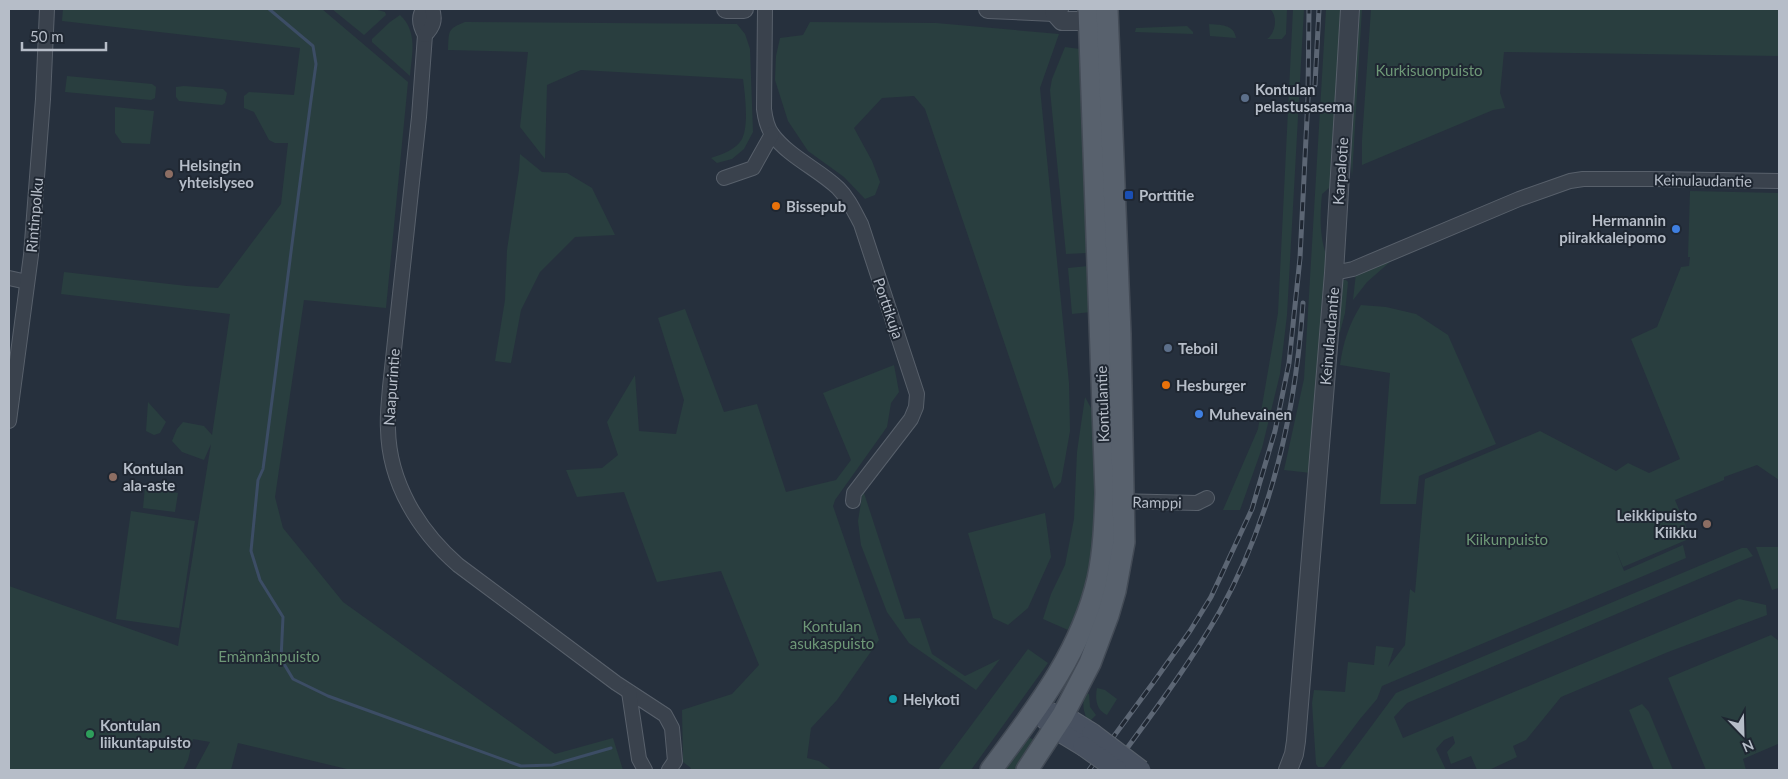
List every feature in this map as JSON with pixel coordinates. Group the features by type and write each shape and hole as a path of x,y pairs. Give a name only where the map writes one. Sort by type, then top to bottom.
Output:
{"main road":[{"name":"Kontulantie","path":"991,770 1036,710 1072,652 1092,601 1115,501 1120,334 1098,15"},
{"name":"Kontulantie","path":"1027,770 1059,722 1090,663 1113,597 1120,571 1124,542 1115,501"},
{"path":"1036,710 1141,770"},
{"path":"1078,734 1117,770"}],"street":[{"name":"Rintinpolku","path":"9,421 27,282 38,175 47,9"},
{"name":"Naapurintie","path":"424,9 420,14 420,26 425,35 419,117 390,387 388,428 394,467 404,496 413,513 431,539 445,554 629,692 665,715 672,728 675,761 669,770"},
{"name":"Naapurintie","path":"425,35 433,26 434,15 432,9"},
{"path":"726,9 744,9"},
{"name":"Porttikuja","path":"765,9 764,109 772,134 789,152 838,188 847,198 860,224 916,391 916,407 911,419 854,493 852,501"},
{"path":"988,9 1056,10 1062,20 1098,15"},
{"name":"Karpalotie","path":"1334,273 1350,9"},
{"path":"724,178 753,168 772,134"},
{"name":"Keinulaudantie","path":"1288,770 1294,754 1296,741 1334,273 1353,269 1519,199 1570,181 1583,179 1651,179 1779,181"},
{"path":"9,278 27,282"},
{"name":"Ramppi","path":"1115,501 1197,503 1207,498"},
{"path":"629,692 640,758 644,770"}],"green space":[{"name":"Emännänpuisto","path":"63,9 322,9 408,82 386,308 304,300 275,497 283,528 343,602 555,754 613,738 623,770 351,770 238,743 231,770 195,770 210,742 193,739 188,760 183,770 9,770 9,586 178,646 211,444 204,460 182,452 172,441 177,429 183,422 204,426 212,435 230,314 61,294 64,272 218,288 281,204 288,143 275,143 269,140 254,112 244,108 244,96 249,92 294,95 300,48 62,21"},
{"path":"332,9 372,9 385,12 386,15 364,35"},
{"path":"1270,9 1287,9 1286,34 1282,39 1267,39 1272,33 1275,24 1273,12"},
{"path":"1293,9 1304,9 1287,315 1280,374 1262,448 1240,510 1223,510 1258,429 1278,313"},
{"path":"1326,9 1343,9 1335,163 1329,188 1322,194 1321,202 1322,235 1328,259 1311,473 1284,470 1304,379"},
{"path":"1357,9 1362,9 1352,177 1350,150"},
{"name":"Kurkisuonpuisto","path":"1371,9 1779,9 1779,56 1504,52 1500,93 1505,108 1493,110 1362,165"},
{"path":"400,15 406,22 412,36 410,76 372,42 372,39"},
{"path":"465,22 737,24 745,34 750,49 753,132 744,149 732,159 717,163 711,158 732,149 742,139 746,118 743,79 581,70 547,85 545,159 520,127 528,52 448,50 450,32"},
{"path":"810,22 936,23 1059,34 1040,88 1069,383 1070,431 1061,482 1054,489 925,109 914,96 882,98 854,128 872,161 880,182 875,195 865,199 844,177 808,151 788,121 775,80 776,56 780,38 803,35"},
{"path":"1209,24 1222,25 1229,28 1235,33 1236,38 1210,36"},
{"path":"1187,26 1193,34 1135,32 1136,28"},
{"path":"1065,47 1080,49 1087,253 1066,254 1050,90 1052,79"},
{"path":"67,76 152,84 156,87 155,98 151,100 65,92"},
{"path":"176,87 223,89 227,93 225,103 222,105 179,101 176,97"},
{"name":"Helsingin yhteislyseo","path":"115,107 154,111 150,144 122,143 115,133"},
{"path":"520,154 542,172 567,173 592,188 615,235 575,237 540,272 521,310 511,363 495,361 505,300 507,250"},
{"name":"Kiikunpuisto","path":"1690,191 1779,193 1779,480 1757,465 1724,477 1724,480 1675,500 1691,538 1623,567 1616,550 1624,571 1683,545 1686,558 1382,686 1377,699 1324,767 1318,767 1316,764 1312,703 1314,690 1345,692 1348,662 1374,665 1376,646 1394,648 1388,667 1405,645 1410,589 1415,593 1425,479 1540,431 1616,471 1628,463 1649,473 1680,459 1631,339 1657,327 1681,267 1689,266"},
{"path":"1390,259 1391,261 1367,282 1353,300 1356,273"},
{"path":"1088,266 1091,312 1072,314 1068,268"},
{"path":"1343,280 1348,282 1345,313 1340,332 1334,332 1338,286"},
{"path":"1361,305 1386,307 1416,314 1448,335 1496,444 1419,476 1416,504 1380,504 1390,373 1340,365 1347,334"},
{"name":"Kontulan asukaspuisto","path":"685,309 724,412 757,404 786,492 836,480 851,460 823,393 894,365 899,392 891,403 887,427 835,500 833,506 879,640 837,700 811,728 807,758 819,761 832,770 690,770 691,768 683,762 682,710 732,694 759,665 721,571 657,582 624,492 577,497 566,470 602,468 618,455 607,422 635,375 639,431 676,434 684,400 658,318"},
{"path":"1085,397 1096,417 1097,459 1094,552 1082,599 1068,630 1043,619 1051,594 1065,565 1074,519 1077,452"},
{"path":"148,402 166,422 160,433 154,435 146,431"},
{"path":"145,487 178,493 175,512 143,508"},
{"path":"863,490 905,619 920,618 932,654 965,676 1000,659 976,690 909,643 887,612 861,545 858,521"},
{"path":"131,511 195,521 179,628 116,619"},
{"path":"1045,513 1051,557 1028,608 1008,625 993,618 968,533"},
{"path":"1756,547 1779,547 1779,588 1772,590"},
{"path":"1742,548 1747,548 1753,556 1407,703 1394,717 1403,738 1739,599 1766,605 1767,615 1668,652 1561,697 1526,740 1513,746 1517,757 1489,770 1477,770 1471,756 1451,764 1447,752 1455,743 1453,736 1444,740 1436,749 1446,770 1339,770 1396,693"},
{"path":"1771,635 1779,641 1779,745 1743,759 1746,770 1706,770 1668,678"},
{"path":"1028,649 1048,663 971,770 938,770"},
{"path":"1097,688 1105,690 1117,699 1107,715 1098,707"},
{"path":"1085,693 1089,694 1090,707 1096,715 1090,721 1088,721 1084,711"},
{"path":"1642,704 1649,712 1673,770 1654,770 1629,710"},
{"path":"1030,738 1034,740 1020,770 1001,770 1025,739"}],"waterway":[{"path":"269,9 313,46 316,64 263,469 258,480 251,551 260,580 283,617 281,659 293,679 328,696 521,766 552,765 611,748"}],"railway":[{"path":"1089,770 1190,631 1211,597 1252,509 1275,431 1289,363 1300,258 1308,98 1309,9"},
{"path":"1315,85 1319,9"},
{"path":"1111,770 1168,692 1208,632 1238,575 1254,538 1278,462 1287,422 1300,343 1303,303"}],"place":[{"name":"Kontulan pelastusasema","path":"1245,98"},
{"name":"Helsingin yhteislyseo","path":"169,174"},
{"name":"Porttitie","path":"1129,195"},
{"name":"Bissepub","path":"776,206"},
{"name":"Hermannin piirakkaleipomo","path":"1676,229"},
{"name":"Teboil","path":"1168,348"},
{"name":"Hesburger","path":"1166,385"},
{"name":"Muhevainen","path":"1199,414"},
{"name":"Kontulan ala-aste","path":"113,477"},
{"name":"Leikkipuisto Kiikku","path":"1707,524"},
{"name":"Helykoti","path":"893,699"},
{"name":"Kontulan liikuntapuisto","path":"90,734"}]}
